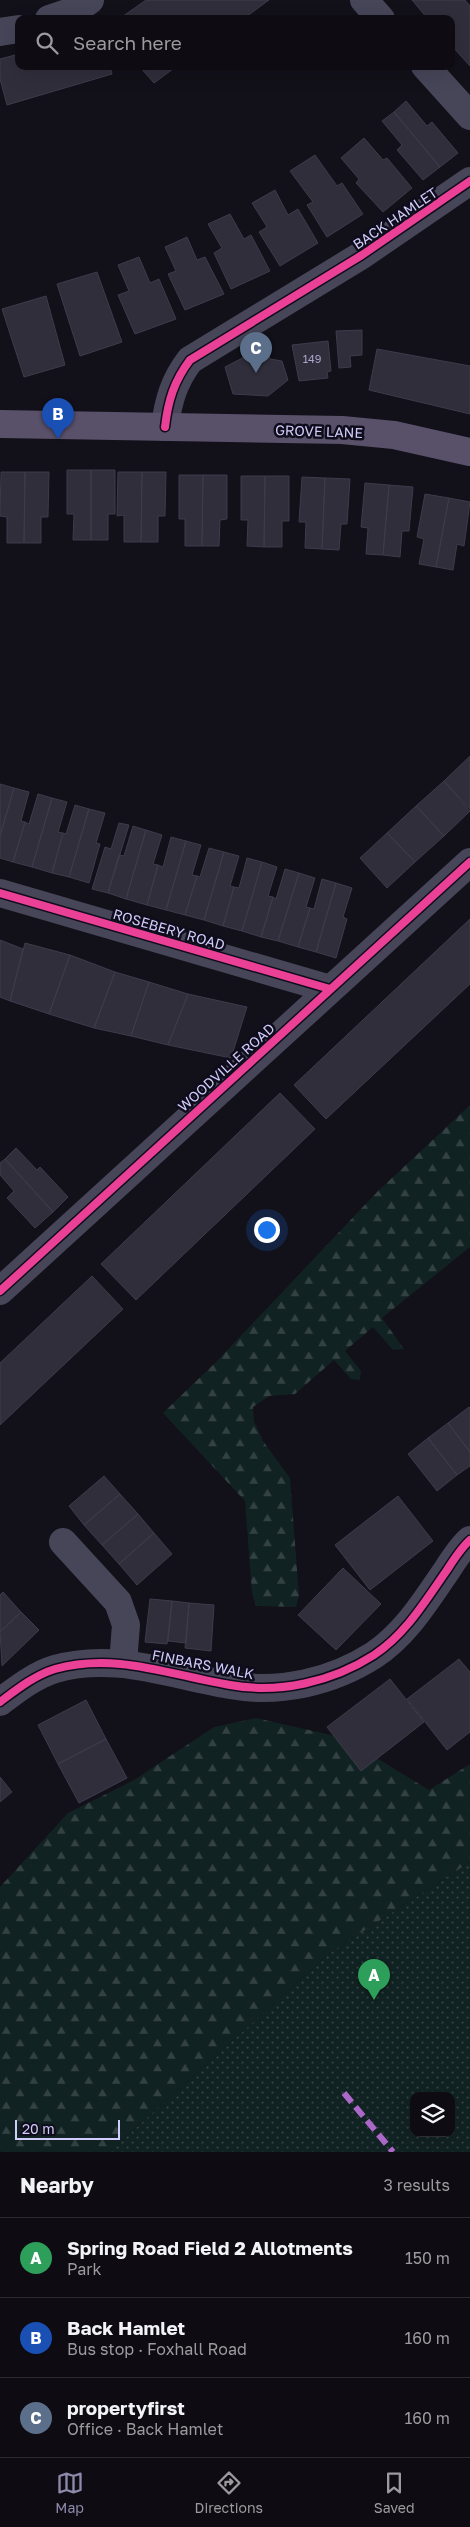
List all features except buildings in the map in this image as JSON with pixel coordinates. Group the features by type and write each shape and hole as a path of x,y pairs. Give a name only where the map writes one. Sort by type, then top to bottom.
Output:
{"main road":[{"name":"GROVE LANE","path":"0,424 342,430 394,435 470,452"}],"street":[{"path":"61,15 76,10 90,0"},
{"path":"364,0 377,15"},
{"path":"0,32 15,30"},
{"path":"428,70 470,116"},
{"name":"BACK HAMLET","path":"165,427 168,400 181,372 190,360 362,256 470,181"},
{"name":"WOODVILLE ROAD","path":"0,1291 470,862"},
{"name":"ROSEBERY ROAD","path":"0,893 330,989"},
{"name":"FINBARS WALK","path":"0,1702 16,1690 53,1670 95,1662 123,1663 231,1685 262,1688 301,1685 324,1679 348,1670 395,1640 470,1540"},
{"path":"62,1542 118,1602 126,1625 123,1663"}],"green space":[{"path":"470,1105 470,1247 382,1318 404,1349 393,1350 373,1327 345,1351 361,1371 360,1380 351,1379 334,1360 295,1394 269,1396 253,1407 254,1421 263,1441 290,1478 299,1595 296,1607 256,1606 252,1593 245,1501 163,1413 216,1362 378,1191"},
{"path":"256,1718 344,1738 429,1790 470,1764 470,1862 331,1952 109,2152 0,2152 0,1887 68,1813 134,1780 214,1727"},
{"path":"470,1862 470,2152 109,2152 331,1952"}],"marked path":[{"path":"344,2093 393,2152"}],"cycle path":[{"path":"165,427 173,392 190,360 362,255 470,181"},
{"path":"0,1291 470,862"},
{"path":"0,893 330,989"},
{"path":"0,1702 40,1675 77,1664 121,1664 249,1687 286,1687 323,1679 374,1655 396,1637 415,1616 458,1554 470,1540"}],"place":[{"name":"propertyfirst","path":"256,373"},
{"name":"Back Hamlet","path":"58,439"},
{"name":"Spring Road Field 2 Allotments","path":"374,2000"}]}
